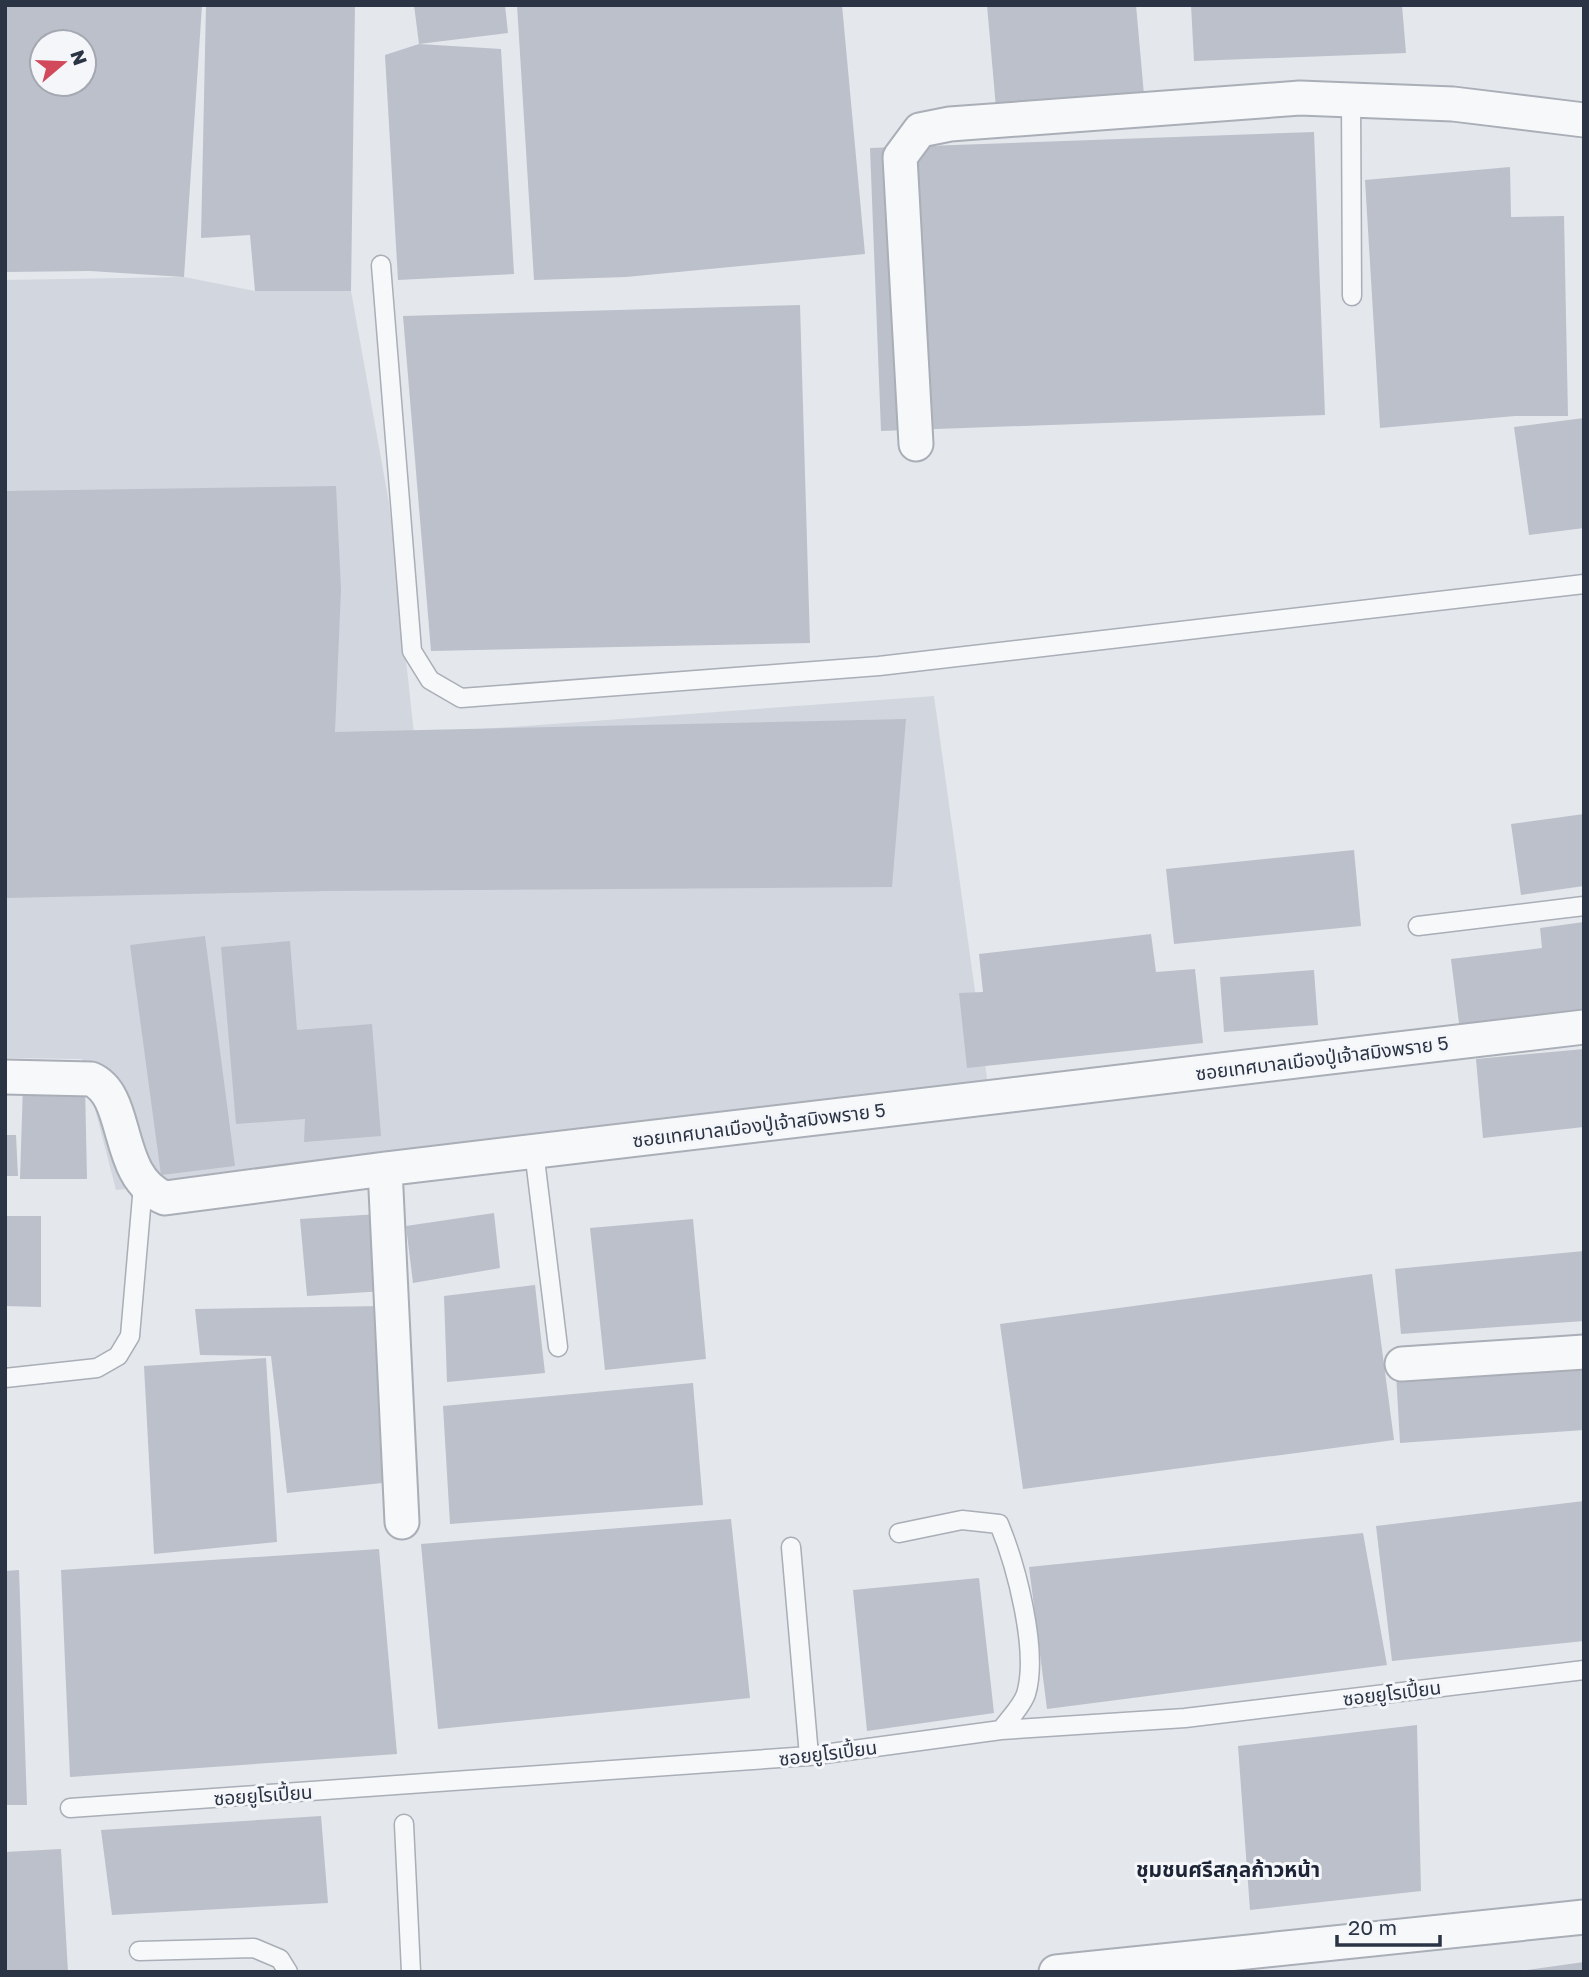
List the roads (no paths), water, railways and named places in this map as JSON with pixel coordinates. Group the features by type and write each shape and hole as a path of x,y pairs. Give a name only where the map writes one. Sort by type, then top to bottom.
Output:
{"street":[{"path":"916,444 900,157 920,130 950,124 1300,98 1452,104 1584,120"},
{"name":"ซอยเทศบาลเมืองปู่เจ้าสมิงพราย 5","path":"143,1185 165,1198 385,1168 1584,1027"},
{"path":"5,1077 91,1079 101,1083 108,1093 132,1162 143,1185"},
{"path":"385,1168 402,1522"},
{"path":"1402,1364 1584,1352"},
{"path":"1056,1972 1584,1917"}],"lane":[{"path":"1351,100 1352,296"},
{"path":"381,265 412,651 430,680 461,698 879,666 1584,583"},
{"path":"1418,926 1584,906"},
{"path":"534,1151 558,1347"},
{"path":"5,1378 97,1368 118,1356 130,1336 143,1185"},
{"path":"898,1533 962,1520 999,1524 1013,1558 1030,1649 1026,1695 1001,1730"},
{"path":"791,1547 809,1756"},
{"name":"ซอยยูโรเปี้ยน","path":"70,1808 809,1756 1001,1730 1185,1718 1584,1670"},
{"path":"404,1824 411,1972"},
{"path":"139,1951 254,1948 280,1959 288,1972"}],"district":[{"name":"ชุมชนศรีสกุลก้าวหน้า","path":"1228,1870"}]}
